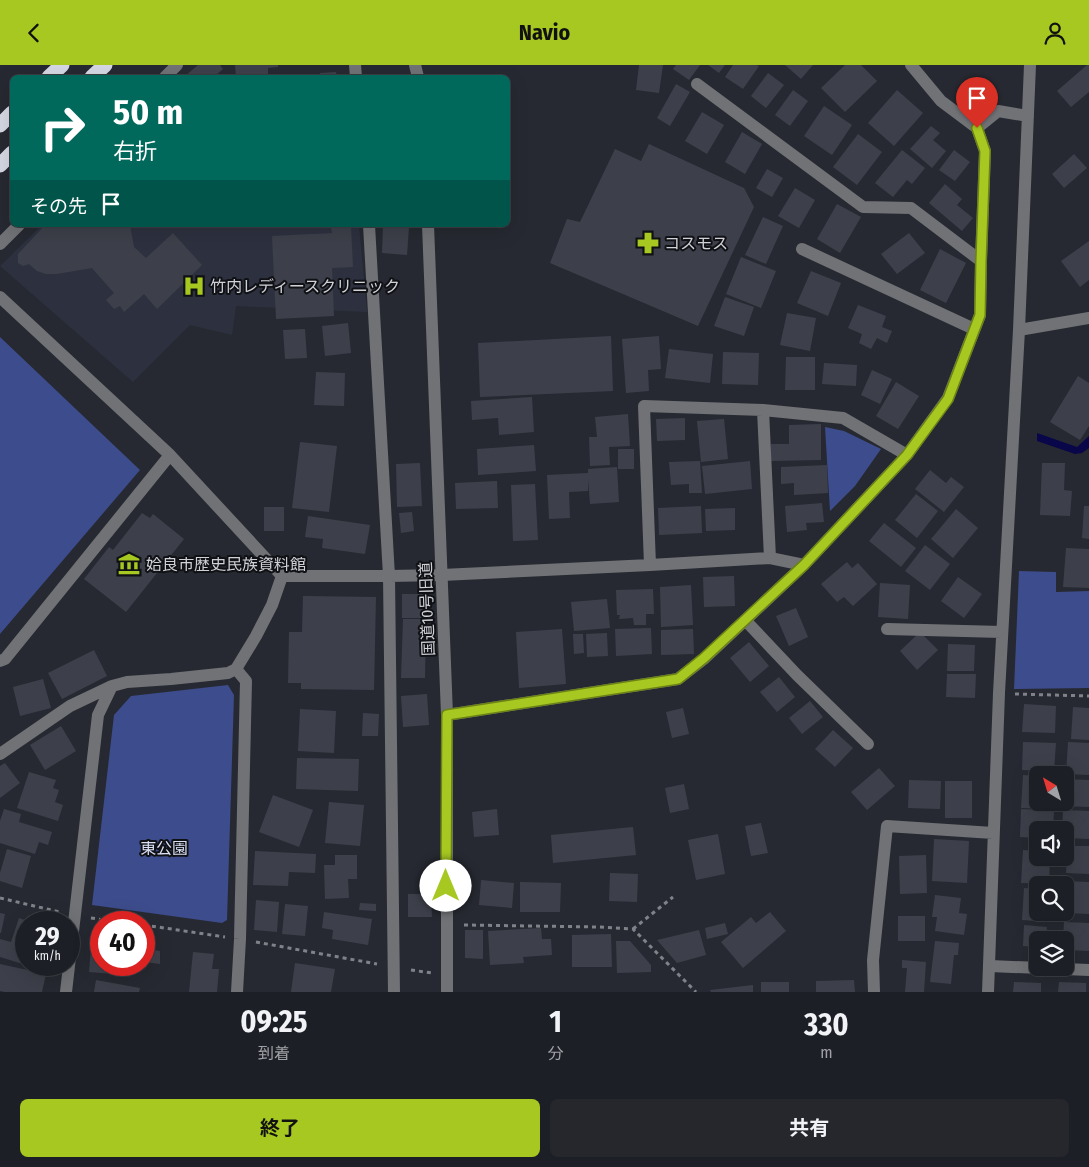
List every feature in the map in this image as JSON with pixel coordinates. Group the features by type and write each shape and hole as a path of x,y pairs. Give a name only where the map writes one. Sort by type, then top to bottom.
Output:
{"highway":[{"path":"51,75 62,65"},
{"path":"94,75 105,65"},
{"path":"0,125 10,115"},
{"path":"0,165 10,155"}],"street":[{"path":"167,75 177,65"},
{"path":"447,715 678,679 704,658 804,565 907,455 948,399 980,315 985,151 977,128 941,101 911,65"},
{"path":"988,992 999,693 1019,330 1030,65"},
{"path":"697,84 863,207 911,208 981,261"},
{"path":"977,128 998,111 1028,116"},
{"path":"0,244 17,227"},
{"path":"369,227 389,576 394,992"},
{"name":"国道10号旧道","path":"428,227 447,715 447,992"},
{"path":"802,249 974,329"},
{"path":"0,297 170,455 282,576 442,575 770,558 804,565"},
{"path":"1019,330 1089,318"},
{"path":"650,565 644,406 763,410 843,418 907,455"},
{"path":"763,410 770,558"},
{"path":"0,661 5,659 170,455"},
{"path":"0,754 70,706 112,686 127,682 228,673 236,669 272,605 282,576"},
{"path":"745,620 797,675 868,744"},
{"path":"887,629 1002,632"},
{"path":"236,669 246,681 240,939 236,992"},
{"path":"75,911 98,715 112,686"},
{"path":"874,992 873,960 887,826 993,833"},
{"path":"990,965 1089,970"},
{"path":"66,992 68,976"}],"path":[{"path":"999,693 1089,696"},
{"path":"446,924 633,929 673,897"},
{"path":"0,898 57,911"},
{"path":"155,927 240,939 447,975"},
{"path":"633,929 696,992"}],"shaded area":[{"name":"竹内レディースクリニック","path":"40,227 359,227 367,312 236,306 232,335 190,325 133,382 0,266"},
{"path":"1037,433 1077,447 1089,436 1089,448 1082,453 1075,454 1037,441"}],"green space":[{"path":"0,337 140,470 0,634"},
{"path":"825,427 844,431 881,449 855,486 830,511"},
{"path":"1019,571 1056,572 1056,592 1089,591 1089,688 1014,689"},
{"name":"東公園","path":"228,685 234,695 227,920 222,923 155,914 155,911 135,911 92,905 114,715 131,696"}],"building":[{"path":"198,65 220,65 223,69 216,75 186,75"},
{"path":"235,65 278,65 278,67 268,68 268,75 236,75"},
{"path":"639,65 663,65 659,93 636,90"},
{"path":"676,65 700,65 689,80 673,69"},
{"path":"708,65 725,65 719,73"},
{"path":"733,65 759,66 743,89 725,77"},
{"path":"785,65 813,65 801,79"},
{"path":"845,65 861,65 877,81 845,112 821,88"},
{"path":"1089,65 1089,92 1071,107 1057,91"},
{"path":"336,72 337,75 320,75 320,73"},
{"path":"768,73 784,85 766,108 751,96"},
{"path":"676,84 690,92 670,126 657,118"},
{"path":"793,90 808,101 790,126 775,115"},
{"path":"897,90 923,113 894,146 868,123"},
{"path":"824,106 852,125 832,155 804,136"},
{"path":"702,112 724,125 707,154 685,141"},
{"path":"931,126 940,133 933,140 946,151 932,168 910,149"},
{"path":"742,132 762,144 745,174 725,162"},
{"path":"858,134 882,152 857,185 833,167"},
{"name":"コスモス","path":"649,144 744,188 754,207 698,326 550,263 567,219 580,222 615,149 641,161"},
{"path":"902,150 925,168 912,184 907,180 893,197 875,183"},
{"path":"954,150 970,162 955,181 939,170"},
{"path":"1074,154 1087,168 1064,188 1052,174"},
{"path":"767,169 783,178 772,197 756,188"},
{"path":"945,184 962,199 957,205 973,218 962,231 929,203"},
{"path":"795,188 815,200 799,228 778,216"},
{"path":"837,204 861,217 840,253 817,239"},
{"path":"763,217 783,226 766,264 745,255"},
{"name":"竹内レディースクリニック","path":"43,227 130,227 134,247 146,258 173,233 202,265 157,309 144,294 124,312 120,306 114,309 106,300 114,293 92,268 46,274 37,271 29,264 23,266 18,263 18,254"},
{"path":"331,227 351,227 353,267 332,268 334,316 276,319 272,236 332,233"},
{"path":"383,227 409,227 407,255 382,253"},
{"path":"909,233 925,253 897,274 881,254"},
{"path":"1089,241 1089,280 1080,287 1061,261"},
{"path":"940,249 966,263 946,303 920,290"},
{"path":"741,257 776,271 761,308 726,294"},
{"path":"811,271 841,283 828,316 797,303"},
{"path":"725,297 754,307 744,336 714,326"},
{"path":"858,305 886,316 882,327 892,331 887,343 877,338 871,349 859,343 862,334 848,328"},
{"path":"787,313 816,318 810,351 780,345"},
{"path":"348,323 351,353 325,356 322,326"},
{"path":"305,329 307,358 285,359 283,330"},
{"path":"611,336 613,391 480,397 478,343"},
{"path":"659,336 661,369 648,370 649,391 626,393 622,339"},
{"path":"669,349 713,354 710,383 665,378"},
{"path":"723,352 759,353 758,385 722,384"},
{"path":"786,357 815,357 815,390 785,390"},
{"path":"824,363 857,365 856,386 822,384"},
{"path":"872,370 892,379 880,404 861,395"},
{"path":"316,372 345,373 344,406 314,405"},
{"path":"1078,376 1089,383 1089,426 1080,440 1050,422"},
{"path":"896,382 919,396 898,429 876,416"},
{"path":"532,397 534,432 499,435 498,418 472,420 471,401"},
{"path":"628,414 630,446 609,447 610,465 590,466 589,437 597,437 595,417"},
{"path":"685,418 685,440 657,441 656,419"},
{"path":"724,419 728,459 701,462 697,421"},
{"path":"821,424 821,460 771,461 771,444 789,444 789,425"},
{"path":"300,442 337,446 329,512 292,508"},
{"path":"534,445 536,471 478,475 477,449"},
{"path":"618,449 634,449 634,469 618,469"},
{"path":"700,461 702,493 689,493 689,484 671,485 669,462"},
{"path":"750,461 752,489 705,494 702,466"},
{"path":"420,463 422,506 397,507 396,464"},
{"path":"1042,463 1065,463 1064,490 1072,491 1070,516 1040,515"},
{"path":"827,465 828,493 794,495 794,483 781,484 781,467"},
{"path":"617,467 619,502 590,504 588,479 588,491 569,492 570,518 549,519 547,475 588,473 588,469"},
{"path":"930,470 946,483 951,477 964,487 944,512 915,489"},
{"path":"497,481 498,508 456,509 455,483"},
{"path":"535,484 538,540 513,541 511,485"},
{"path":"916,494 938,511 917,538 895,520"},
{"path":"822,503 824,522 806,523 807,530 787,532 785,506"},
{"path":"701,506 702,533 659,535 658,508"},
{"path":"1084,506 1089,506 1089,539 1082,538"},
{"path":"264,507 284,507 284,531 264,531"},
{"path":"735,508 735,530 706,531 705,509"},
{"path":"956,509 978,528 953,558 931,539"},
{"path":"412,512 414,531 401,533 399,513"},
{"name":"姶良市歴史民族資料館","path":"142,513 150,518 153,514 184,539 126,612 84,579 109,547 113,550"},
{"path":"308,516 370,525 365,554 322,548 323,539 305,537"},
{"path":"884,523 916,548 901,567 869,541"},
{"path":"925,545 950,564 930,590 905,571"},
{"path":"1066,548 1089,549 1089,588 1063,587"},
{"path":"847,562 852,568 858,563 877,584 853,606 844,597 837,602 821,584"},
{"path":"734,576 735,606 704,607 703,577"},
{"path":"958,577 982,594 964,618 941,601"},
{"path":"880,583 910,585 908,619 878,617"},
{"path":"691,585 693,625 661,627 660,587"},
{"path":"653,589 654,614 646,614 646,625 634,625 633,618 619,619 620,615 617,615 616,590"},
{"path":"402,594 424,594 424,618 402,618"},
{"path":"303,596 376,597 374,690 301,689 301,683 288,683 289,632 302,632"},
{"path":"607,599 610,628 574,631 571,602"},
{"path":"796,608 808,637 789,646 776,616"},
{"path":"403,619 426,619 425,678 401,678"},
{"path":"651,628 652,654 616,656 615,629"},
{"path":"562,629 566,684 519,688 516,632"},
{"path":"693,629 694,654 661,655 661,630"},
{"path":"920,632 938,650 917,670 900,651"},
{"path":"607,633 608,656 587,657 586,634"},
{"path":"573,634 583,634 584,653 574,654"},
{"path":"749,642 769,666 750,682 730,658"},
{"path":"948,644 975,645 974,671 947,671"},
{"path":"94,650 107,676 62,699 48,673"},
{"path":"947,674 976,674 975,698 946,697"},
{"path":"779,677 795,697 777,712 760,692"},
{"path":"43,679 51,708 20,716 13,687"},
{"path":"427,694 429,725 403,727 401,696"},
{"path":"810,701 823,717 802,734 789,718"},
{"path":"1024,704 1056,706 1055,733 1022,732"},
{"path":"1073,707 1089,708 1089,740 1071,739"},
{"path":"683,708 689,734 672,738 666,712"},
{"path":"300,709 336,711 334,753 298,751"},
{"path":"363,713 379,714 378,736 362,736"},
{"path":"61,726 76,751 45,770 30,745"},
{"path":"833,730 853,748 835,767 815,749"},
{"path":"1023,742 1056,743 1054,766 1029,766 1029,770 1022,770"},
{"path":"1068,742 1089,743 1089,775 1074,774 1074,766 1066,766"},
{"path":"297,758 359,759 358,791 296,789"},
{"path":"5,763 20,783 0,798 0,766"},
{"path":"879,768 895,786 867,810 851,792"},
{"path":"29,772 56,780 53,788 59,790 55,802 63,805 58,821 17,808"},
{"path":"1023,775 1029,775 1029,808 1021,808"},
{"path":"1074,779 1089,780 1089,807 1074,806"},
{"path":"909,780 941,781 940,809 908,808"},
{"path":"945,781 972,781 972,818 945,818"},
{"path":"684,784 689,809 670,813 665,788"},
{"path":"273,795 313,810 299,847 259,832"},
{"path":"329,802 364,805 360,846 325,843"},
{"path":"4,809 21,814 19,822 52,832 48,845 39,842 35,854 0,843 0,821"},
{"path":"497,809 499,835 474,837 472,812"},
{"path":"1021,809 1029,811 1054,811 1053,821 1029,821 1029,838 1020,837"},
{"path":"1063,811 1089,811 1089,839 1074,838 1074,821 1062,821"},
{"path":"761,823 768,853 751,856 745,826"},
{"path":"633,827 636,855 553,863 551,835"},
{"path":"718,834 725,874 696,880 688,840"},
{"path":"934,839 969,841 967,883 932,881"},
{"path":"1074,846 1089,846 1089,874 1066,873 1067,866 1074,866"},
{"path":"7,849 31,856 22,888 0,881 0,873"},
{"path":"1023,850 1029,850 1029,866 1050,866 1049,876 1029,876 1029,883 1021,883"},
{"path":"255,851 316,854 315,873 289,872 288,886 253,885"},
{"path":"335,855 357,855 357,879 348,879 349,898 325,899 324,865 335,865"},
{"path":"926,855 927,893 900,894 899,856"},
{"path":"610,873 638,874 637,902 609,901"},
{"path":"481,880 514,883 512,908 479,905"},
{"path":"1074,881 1089,882 1089,914 1074,913"},
{"path":"520,882 561,883 560,912 520,912"},
{"path":"1024,888 1029,888 1029,920 1022,920"},
{"path":"408,894 431,894 432,917 408,917"},
{"path":"935,895 961,898 959,913 967,914 964,935 935,931 937,917 932,917"},
{"path":"256,900 279,902 277,932 254,930"},
{"path":"360,903 376,904 376,911 359,910"},
{"path":"285,904 308,906 305,936 282,934"},
{"path":"324,912 372,919 368,945 332,939 333,930 322,928"},
{"path":"770,912 786,931 743,968 721,942 751,917 756,923"},
{"path":"0,913 5,914 1,933 0,933"},
{"path":"898,916 925,916 925,941 898,941"},
{"path":"1064,922 1089,923 1089,951 1074,950 1074,931 1064,931"},
{"path":"725,923 728,934 707,939 705,928"},
{"path":"1024,925 1047,927 1047,931 1029,931 1029,946 1023,946"},
{"path":"541,928 542,939 551,939 552,955 523,957 524,963 490,965 488,931"},
{"path":"15,930 15,962 0,957 0,939 11,942"},
{"path":"465,930 483,930 483,959 465,958"},
{"path":"699,930 706,955 677,963 657,940"},
{"path":"611,934 612,967 572,967 572,935"},
{"path":"616,941 630,941 651,965 651,972 617,973"},
{"path":"935,941 959,943 958,955 954,955 951,984 930,982"},
{"path":"155,950 160,951 160,964 155,963"},
{"path":"193,952 214,954 212,969 219,969 217,992 189,992"},
{"path":"902,960 926,962 924,992 905,992 907,968 902,968"},
{"path":"295,963 335,969 331,992 291,992"},
{"path":"0,964 15,967 15,976 46,976 42,992 0,991"},
{"path":"96,980 140,988 139,992 94,992"},
{"path":"854,980 855,992 816,992 816,981"},
{"path":"761,982 789,982 789,992 761,992"},
{"path":"1014,982 1041,983 1041,992 1013,992"},
{"path":"1059,982 1086,983 1086,992 1058,992"},
{"path":"753,985 753,992 711,992 710,990"}],"place":[{"name":"コスモス","path":"648,243"},
{"name":"竹内レディースクリニック","path":"194,286"},
{"name":"姶良市歴史民族資料館","path":"129,564"}],"route":[{"path":"446,886 447,715 678,679 704,658 804,565 907,455 948,399 980,315 985,151 977,128"}]}
